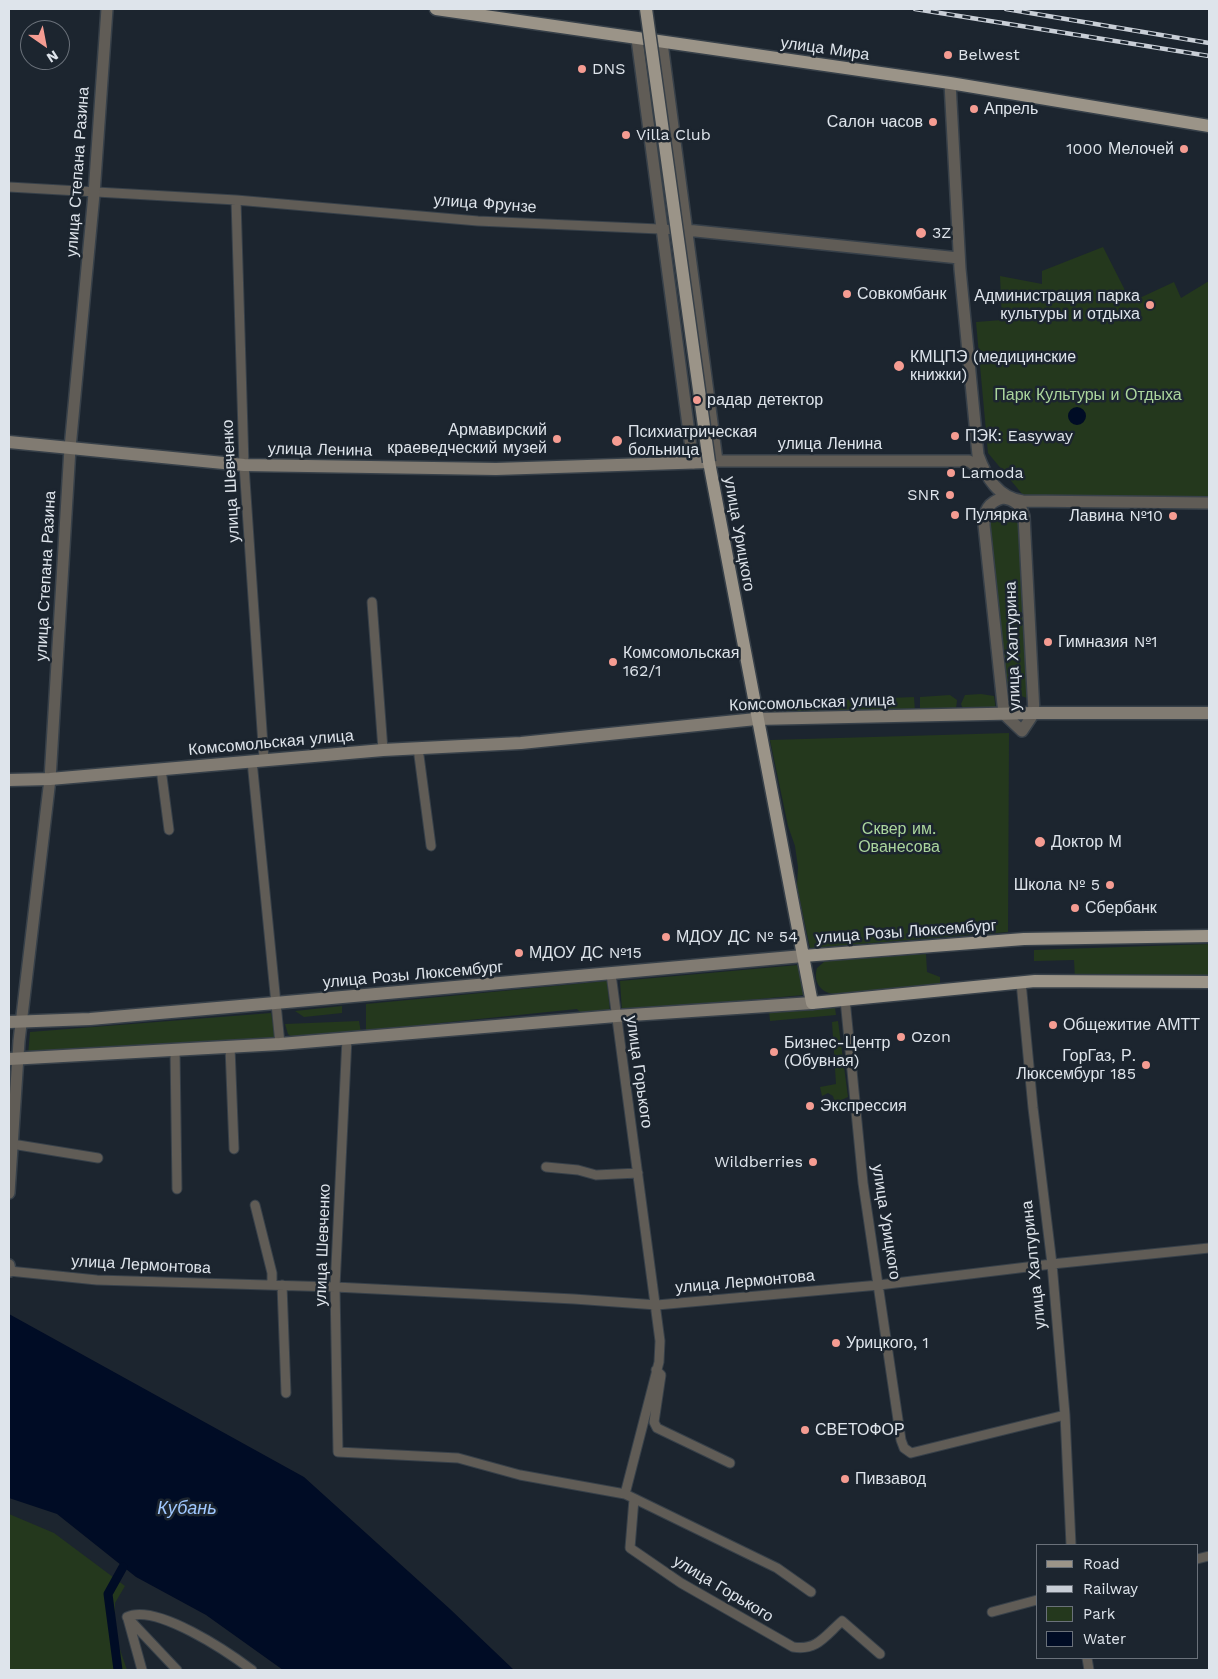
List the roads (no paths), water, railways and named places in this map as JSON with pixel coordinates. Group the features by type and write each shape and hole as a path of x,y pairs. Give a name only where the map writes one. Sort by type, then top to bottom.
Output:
{"main road":[{"name":"улица Мира","path":"436,9 950,83 1209,126"},
{"name":"улица Урицкого","path":"646,9 713,461 756,719 812,1003"},
{"name":"улица Ленина","path":"9,442 244,465 496,469 713,461"},
{"name":"Комсомольская улица","path":"9,780 50,779 383,750 521,743 756,719 1034,713 1209,713"},
{"name":"улица Розы Люксембург","path":"15,1022 275,1003 803,956 1024,939 1209,936"},
{"path":"14,1059 280,1044 616,1016 812,1003 1020,982 1209,982"}],"street":[{"name":"улица Степана Разина","path":"9,1193 15,1022 50,779 70,448 94,194 107,9"},
{"path":"637,39 694,463"},
{"name":"улица Урицкого","path":"662,43 713,461"},
{"name":"улица Халтурина","path":"950,83 959,258 978,455 987,475 999,491 1020,507 1024,516 1034,713"},
{"name":"улица Фрунзе","path":"9,187 94,194 236,200 478,221 686,230 959,258"},
{"name":"улица Шевченко","path":"236,200 244,465 258,761 275,1003 280,1044"},
{"name":"улица Ленина","path":"713,461 970,460 987,475"},
{"path":"1010,499 1023,501 1209,503"},
{"name":"улица Халтурина","path":"1004,714 984,514 995,500 1010,499"},
{"path":"372,602 383,750"},
{"path":"418,748 431,846"},
{"path":"161,769 170,830"},
{"name":"улица Горького","path":"611,974 660,1341 656,1370 625,1494"},
{"name":"улица Халтурина","path":"1020,982 1032,1108 1052,1264 1065,1415 1071,1544"},
{"name":"улица Урицкого","path":"845,999 857,1131 901,1440 904,1448 911,1453 1065,1415"},
{"name":"улица Шевченко","path":"347,1038 335,1287 338,1452 458,1458 520,1474 625,1494"},
{"path":"230,1047 234,1149"},
{"path":"175,1050 177,1189"},
{"path":"12,1144 98,1158"},
{"path":"546,1167 578,1170 596,1175 638,1173"},
{"path":"255,1205 272,1273 272,1285"},
{"name":"улица Лермонтова","path":"9,1269 97,1280 335,1287 656,1305 880,1284 1209,1248"},
{"path":"282,1285 286,1393"},
{"name":"улица Горького","path":"656,1370 662,1375 654,1422 657,1428 730,1463"},
{"path":"625,1494 777,1568 811,1592"},
{"name":"улица Горького","path":"634,1499 630,1548 681,1582 792,1647 807,1649 818,1643 842,1621 880,1654"},
{"path":"992,1612 1036,1600"},
{"path":"127,1617 134,1614 169,1620 229,1653 252,1670"},
{"path":"127,1617 142,1670"},
{"path":"127,1617 177,1670"}],"water":[{"path":"1077,407 1083,410 1086,416 1083,422 1077,425 1071,422 1068,416 1071,410"},
{"name":"Кубань","path":"9,1314 304,1477 450,1609 514,1670 283,1670 206,1615 136,1577 57,1514 9,1498"}],"waterway":[{"path":"118,1670 108,1594 123,1567"}],"railway":[{"path":"915,9 1209,56"},
{"path":"1006,9 1209,43"}],"place":[{"name":"Belwest","path":"948,55"},
{"name":"DNS","path":"582,69"},
{"name":"Апрель","path":"974,109"},
{"name":"Салон часов","path":"933,122"},
{"name":"Villa Club","path":"626,135"},
{"name":"1000 Мелочей","path":"1184,149"},
{"name":"3Z","path":"921,233"},
{"name":"Совкомбанк","path":"847,294"},
{"name":"Администрация парка культуры и отдыха","path":"1150,305"},
{"name":"КМЦПЭ (медицинские книжки)","path":"899,366"},
{"name":"радар детектор","path":"697,400"},
{"name":"ПЭК: Easyway","path":"955,436"},
{"name":"Армавирский краеведческий музей","path":"557,439"},
{"name":"Психиатрическая больница","path":"617,441"},
{"name":"Lamoda","path":"951,473"},
{"name":"SNR","path":"950,495"},
{"name":"Пулярка","path":"955,515"},
{"name":"Лавина №10","path":"1173,516"},
{"name":"Гимназия №1","path":"1048,642"},
{"name":"Комсомольская 162/1","path":"613,662"},
{"name":"Доктор М","path":"1040,842"},
{"name":"Школа № 5","path":"1110,885"},
{"name":"Сбербанк","path":"1075,908"},
{"name":"МДОУ ДС № 54","path":"666,937"},
{"name":"МДОУ ДС №15","path":"519,953"},
{"name":"Общежитие АМТТ","path":"1053,1025"},
{"name":"Ozon","path":"901,1037"},
{"name":"Бизнес-Центр (Обувная)","path":"774,1052"},
{"name":"ГорГаз, Р. Люксембург 185","path":"1146,1065"},
{"name":"Экспрессия","path":"810,1106"},
{"name":"Wildberries","path":"813,1162"},
{"name":"Урицкого, 1","path":"836,1343"},
{"name":"СВЕТОФОР","path":"805,1430"},
{"name":"Пивзавод","path":"845,1479"}],"park label":[{"name":"Парк Культуры и Отдыха","path":"1088,395"},
{"name":"Сквер им. Ованесова","path":"899,838"}]}
